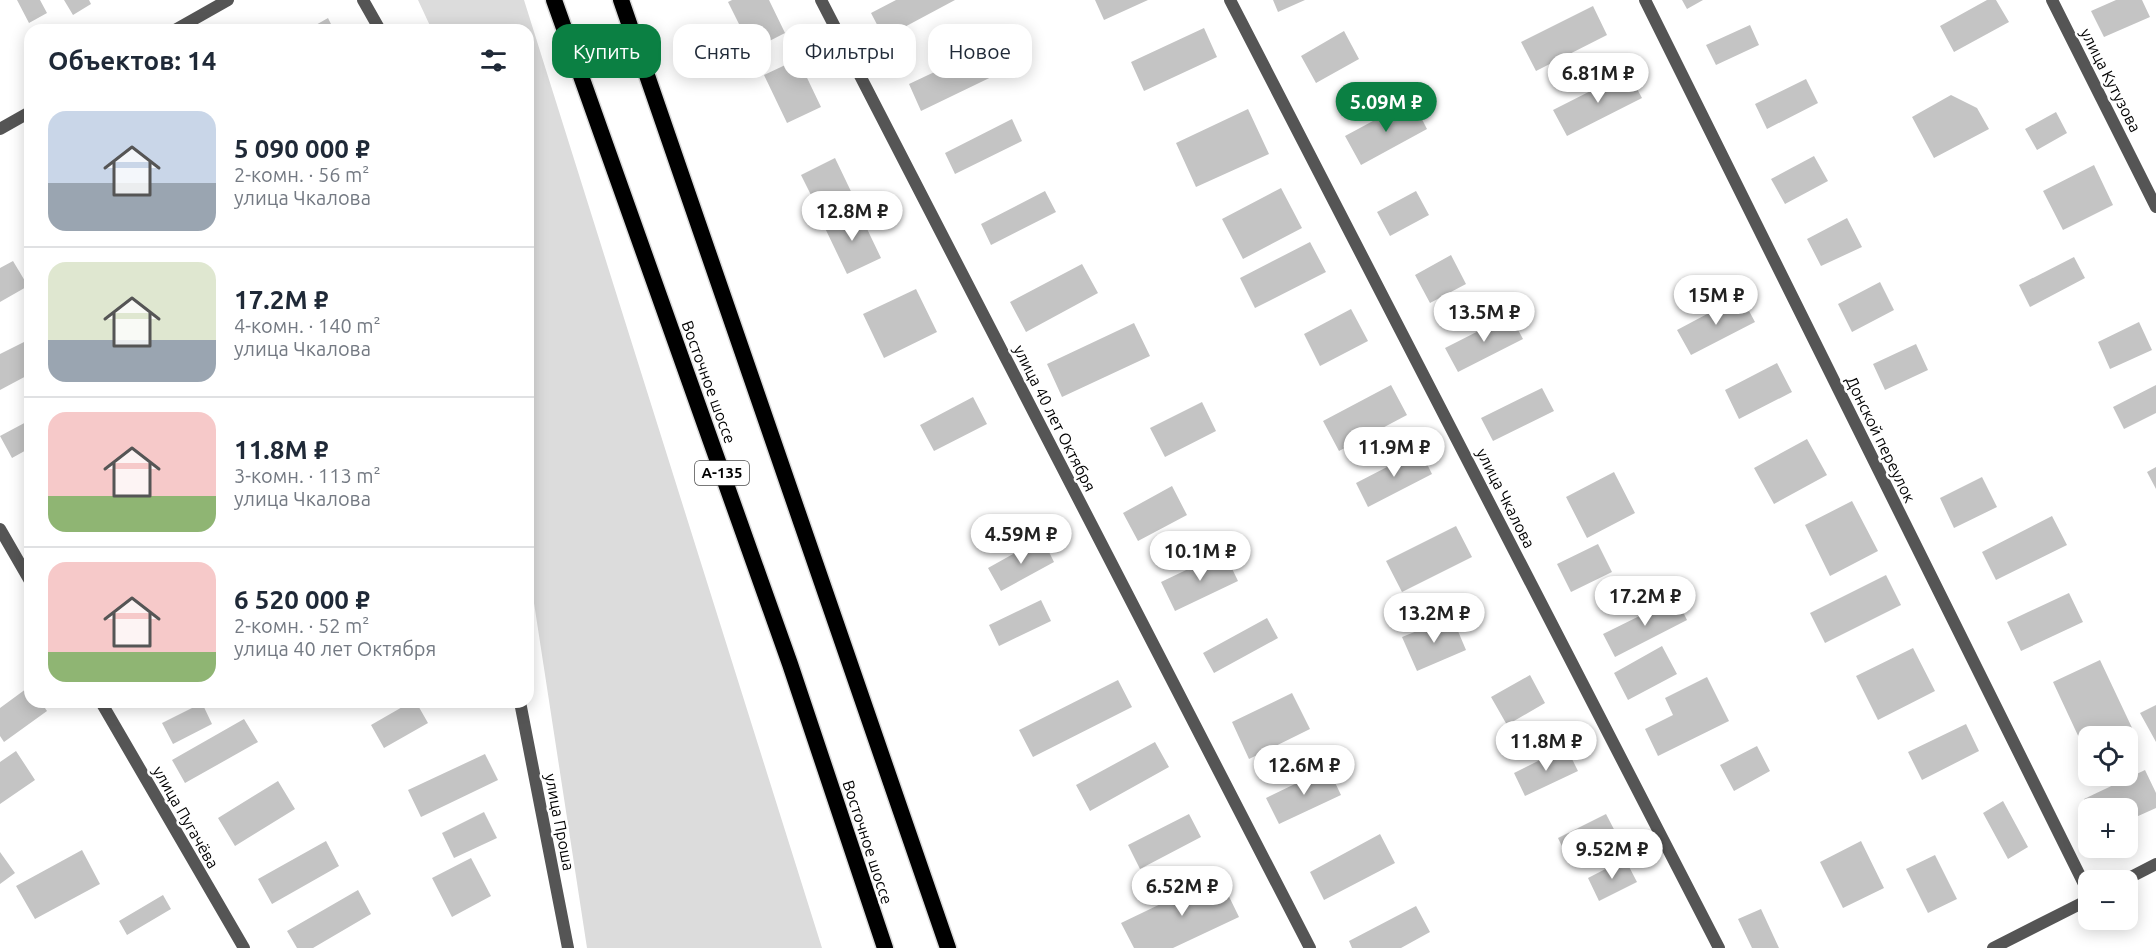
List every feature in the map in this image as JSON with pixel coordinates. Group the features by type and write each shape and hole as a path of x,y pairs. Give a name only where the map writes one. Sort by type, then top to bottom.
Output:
{"highway":[{"name":"Восточное шоссе","path":"554,0 786,653 885,948"},
{"path":"621,0 948,948"}],"street":[{"path":"186,24 228,0"},
{"path":"363,0 377,24"},
{"name":"улица 40 лет Октября","path":"821,0 1310,948"},
{"name":"улица Чкалова","path":"1230,0 1719,948"},
{"name":"Донской переулок","path":"1645,0 2078,872"},
{"name":"улица Кутузова","path":"2052,0 2156,207"},
{"path":"0,129 24,115"},
{"path":"0,529 24,570"},
{"name":"улица Пугачёва","path":"104,708 244,948"},
{"name":"улица Проша","path":"521,708 568,948"},
{"path":"2138,873 2156,864"},
{"path":"1993,948 2078,905"}],"shaded area":[{"path":"418,0 524,0 532,24 429,24"},
{"path":"534,32 822,948 587,948 534,603"}],"building":[{"path":"17,0 40,0 47,13 29,23"},
{"path":"64,0 89,0 91,4 73,15"},
{"path":"732,0 769,0 783,29 783,34 771,40 771,24 739,24 728,2"},
{"path":"896,0 955,0 910,24 877,24 871,13"},
{"path":"1095,0 1148,0 1104,20"},
{"path":"1273,0 1305,0 1278,12"},
{"path":"1682,0 1703,0 1687,9"},
{"path":"1987,0 1996,0 2009,22 1954,52 1940,26"},
{"path":"2116,0 2142,0 2150,17 2104,37 2091,11"},
{"path":"1593,6 1607,35 1536,71 1521,42"},
{"path":"328,18 331,24 318,24"},
{"path":"1750,25 1759,45 1716,65 1706,45"},
{"path":"1204,28 1217,57 1144,91 1131,62"},
{"path":"1344,31 1359,59 1316,83 1301,56"},
{"path":"783,66 783,78 807,78 821,107 787,123 765,78 771,78 771,72"},
{"path":"1628,72 1642,98 1567,136 1553,110"},
{"path":"928,75 928,78 989,78 921,111 909,84"},
{"path":"1806,79 1818,103 1767,129 1755,104"},
{"path":"1951,95 1977,108 1989,129 1934,158 1912,117"},
{"path":"1412,100 1427,129 1361,165 1345,136"},
{"path":"1248,109 1269,154 1196,187 1176,143"},
{"path":"2056,112 2067,133 2037,150 2025,129"},
{"path":"1012,119 1022,141 955,174 945,153"},
{"path":"1814,156 1828,181 1785,204 1771,179"},
{"path":"835,158 858,206 825,223 801,175"},
{"path":"2094,165 2113,205 2063,230 2043,191"},
{"path":"1281,188 1302,228 1243,259 1222,219"},
{"path":"1045,191 1056,212 991,245 981,224"},
{"path":"1416,191 1429,215 1390,236 1377,212"},
{"path":"858,210 881,258 847,274 824,226"},
{"path":"1847,218 1862,247 1821,266 1807,239"},
{"path":"1310,242 1326,272 1255,308 1240,278"},
{"path":"1451,255 1466,284 1430,303 1415,275"},
{"path":"2074,257 2085,278 2030,307 2019,285"},
{"path":"13,261 24,279 24,288 0,302 0,268"},
{"path":"1082,264 1098,293 1026,332 1010,302"},
{"path":"1880,282 1894,310 1852,332 1838,304"},
{"path":"916,289 937,332 884,358 863,314"},
{"path":"1741,296 1755,322 1691,355 1677,330"},
{"path":"1351,309 1368,341 1320,366 1304,334"},
{"path":"1510,315 1523,339 1458,372 1445,348"},
{"path":"2139,322 2152,350 2110,369 2098,342"},
{"path":"1134,323 1150,356 1062,397 1047,364"},
{"path":"24,342 24,377 0,390 0,354"},
{"path":"1916,344 1928,370 1885,390 1873,364"},
{"path":"1777,363 1792,392 1739,419 1725,390"},
{"path":"1391,385 1407,415 1339,451 1323,421"},
{"path":"2156,385 2156,413 2124,429 2113,407"},
{"path":"1542,388 1554,411 1493,441 1481,418"},
{"path":"973,397 987,424 934,451 920,425"},
{"path":"1202,402 1216,431 1165,457 1150,428"},
{"path":"24,423 24,451 12,458 0,436"},
{"path":"1807,439 1827,475 1774,504 1754,468"},
{"path":"1420,450 1432,474 1368,507 1356,483"},
{"path":"2156,467 2156,489 2147,472"},
{"path":"1614,472 1635,513 1587,538 1566,497"},
{"path":"1982,477 1997,507 1954,528 1940,498"},
{"path":"1172,486 1187,515 1138,541 1123,513"},
{"path":"1852,501 1878,551 1830,576 1805,525"},
{"path":"2052,516 2067,545 1996,580 1982,552"},
{"path":"1456,526 1472,557 1402,592 1386,561"},
{"path":"1042,538 1054,562 1001,591 988,568"},
{"path":"1598,544 1612,572 1571,592 1557,564"},
{"path":"1224,552 1238,581 1175,611 1161,582"},
{"path":"1886,575 1901,605 1825,643 1810,613"},
{"path":"2069,593 2083,622 2021,651 2007,622"},
{"path":"1676,598 1687,620 1615,657 1603,634"},
{"path":"1041,600 1051,621 999,646 989,625"},
{"path":"1452,617 1466,650 1417,671 1402,637"},
{"path":"1267,618 1278,638 1214,673 1203,653"},
{"path":"1662,646 1677,674 1628,700 1614,673"},
{"path":"1913,648 1935,691 1878,720 1856,676"},
{"path":"2100,660 2131,726 2078,726 2078,736 2053,682"},
{"path":"1530,675 1545,703 1507,725 1491,697"},
{"path":"1707,677 1729,721 1658,756 1645,729 1673,715 1665,698"},
{"path":"1118,680 1132,707 1033,757 1019,730"},
{"path":"24,690 24,708 45,708 47,711 4,742 0,736 0,708"},
{"path":"1292,693 1310,729 1249,759 1232,722"},
{"path":"2156,705 2156,742 2140,713"},
{"path":"192,708 204,708 212,724 173,744 162,723"},
{"path":"401,708 419,708 428,723 384,748 371,725"},
{"path":"244,719 258,742 185,783 172,760"},
{"path":"1966,724 1979,751 1922,780 1908,752"},
{"path":"1155,742 1169,767 1090,811 1076,785"},
{"path":"1757,746 1770,771 1734,791 1720,765"},
{"path":"1566,747 1578,771 1525,796 1514,773"},
{"path":"16,751 35,780 0,804 0,762"},
{"path":"485,754 498,780 421,817 408,790"},
{"path":"1328,768 1341,795 1279,824 1266,798"},
{"path":"2145,770 2156,793 2156,808 2138,816 2138,798 2086,798 2111,786 2138,786 2138,773"},
{"path":"278,781 295,809 235,846 218,818"},
{"path":"2003,801 2028,847 2008,859 1983,813"},
{"path":"484,812 497,838 454,858 442,833"},
{"path":"1189,814 1201,837 1140,869 1128,845"},
{"path":"1606,814 1618,837 1569,861 1558,838"},
{"path":"1380,834 1395,863 1324,900 1310,872"},
{"path":"326,841 339,866 272,904 258,879"},
{"path":"1861,841 1884,888 1843,908 1820,862"},
{"path":"82,850 100,884 35,919 16,886"},
{"path":"0,852 15,873 0,884"},
{"path":"1935,855 1957,899 1928,913 1906,869"},
{"path":"471,858 491,896 452,917 432,878"},
{"path":"1625,859 1637,882 1599,901 1588,878"},
{"path":"1219,876 1239,917 1173,948 1134,948 1121,923"},
{"path":"358,890 371,914 313,948 297,948 287,931"},
{"path":"163,895 171,909 127,935 119,921"},
{"path":"1416,906 1430,932 1401,948 1352,948 1349,941"},
{"path":"1761,909 1779,948 1752,948 1738,919"}]}
